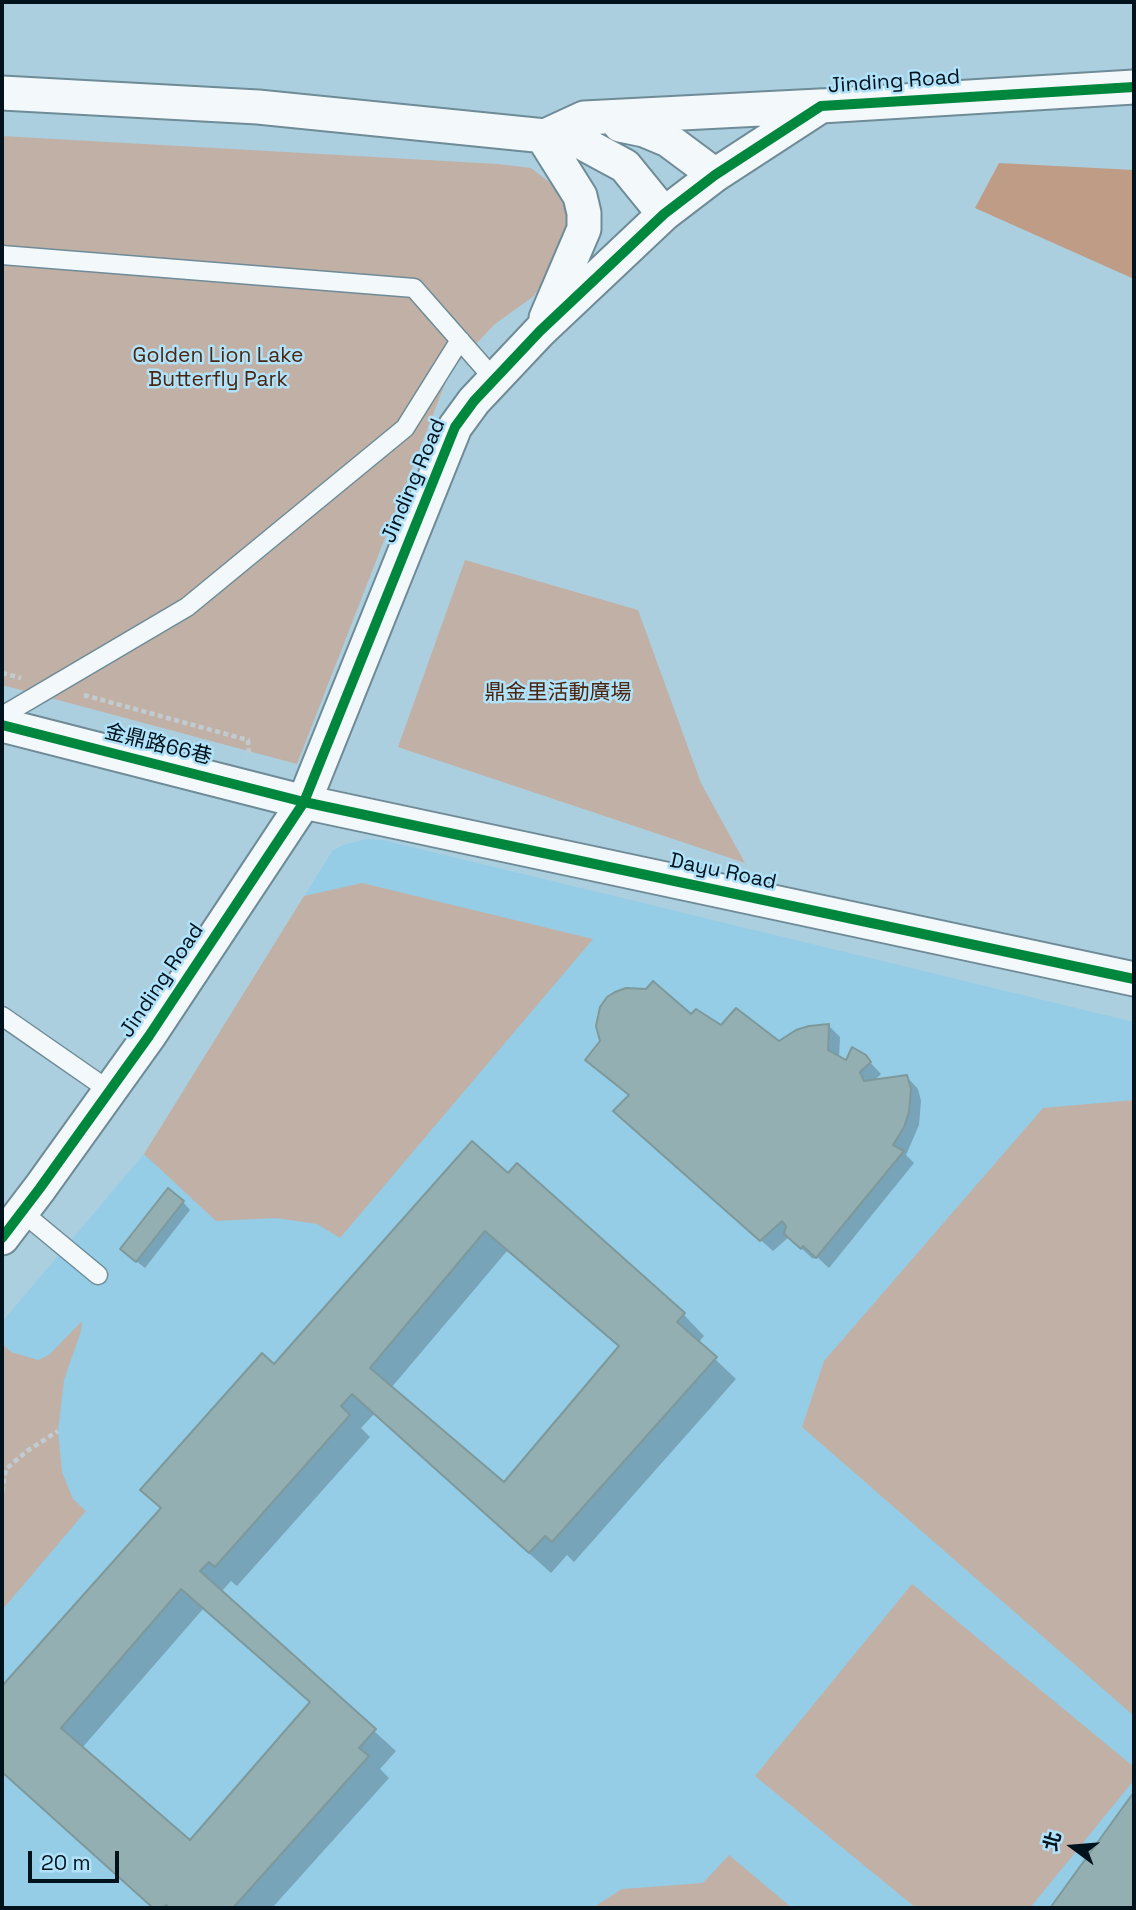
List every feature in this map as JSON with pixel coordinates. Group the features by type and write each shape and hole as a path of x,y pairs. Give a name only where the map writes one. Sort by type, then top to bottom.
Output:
{"street":[{"name":"Jinding Road","path":"2,1238 149,1036 304,802 455,426 494,379 540,331 664,214 715,175 821,106 1134,87"},
{"path":"2,93 258,107 575,139 625,166 664,214"},
{"path":"542,136 584,118 821,106"},
{"path":"584,118 644,130 668,140 715,175"},
{"path":"540,331 584,229 580,196 542,136"},
{"name":"金鼎路66巷","path":"2,724 304,802"},
{"name":"Dayu Road","path":"304,802 1134,979"}],"lane":[{"path":"2,255 414,288 494,379"},
{"path":"2,716 187,607 405,428 460,340"},
{"path":"2,1016 110,1091"},
{"path":"22,1212 99,1275"}],"path":[{"path":"2,673 248,740 252,789"},
{"path":"2,1492 6,1469 58,1430"}],"shaded area":[{"path":"999,163 1134,170 1134,279 975,208"},
{"path":"367,839 383,840 1134,1022 1134,1908 2,1908 2,1322 154,1142 332,851 343,845"}],"green space":[{"name":"Golden Lion Lake Butterfly Park","path":"2,136 498,164 531,168 553,185 565,201 569,222 560,254 534,296 495,324 450,371 297,764 2,685"},
{"name":"鼎金里活動廣場","path":"465,560 638,610 701,783 745,863 398,747"},
{"path":"362,883 593,939 340,1238 317,1224 276,1218 216,1221 144,1154 304,896"},
{"path":"1134,1100 1134,1716 802,1427 824,1361 1043,1108"},
{"path":"82,1321 64,1380 58,1431 62,1472 73,1499 86,1511 2,1610 2,1344 11,1352 38,1360 49,1355"},
{"path":"912,1584 1134,1767 1134,1780 1030,1908 916,1908 755,1776"},
{"path":"729,1855 792,1908 592,1908 622,1889 703,1883"}],"building":[{"path":"653,981 691,1014 696,1009 721,1025 736,1008 779,1041 796,1030 829,1024 828,1050 846,1060 852,1047 866,1055 871,1062 860,1072 864,1081 907,1075 911,1089 909,1112 893,1145 904,1151 816,1258 784,1234 786,1226 782,1221 760,1241 613,1111 629,1095 585,1060 600,1041 596,1026 600,1007 607,997 615,992 626,988 646,989"},
{"path":"472,1141 508,1173 517,1163 685,1313 677,1322 717,1357 552,1542 545,1536 529,1553 352,1394 341,1406 350,1415 215,1567 209,1562 200,1571 376,1729 359,1748 369,1756 233,1908 170,1908 166,1905 153,1908 2,1772 2,1686 161,1508 140,1490 262,1353 274,1364","holes":["485,1231 619,1346 504,1482 370,1368","181,1589 310,1702 190,1840 61,1728"]},
{"path":"168,1188 184,1201 136,1262 120,1249"},
{"path":"1134,1792 1134,1908 1050,1908"}],"cycle path":[{"path":"2,1238 149,1036 304,802 455,427 474,401 540,331 664,214 715,175 821,106 1134,87"},
{"path":"2,725 304,802 1134,979"}]}
